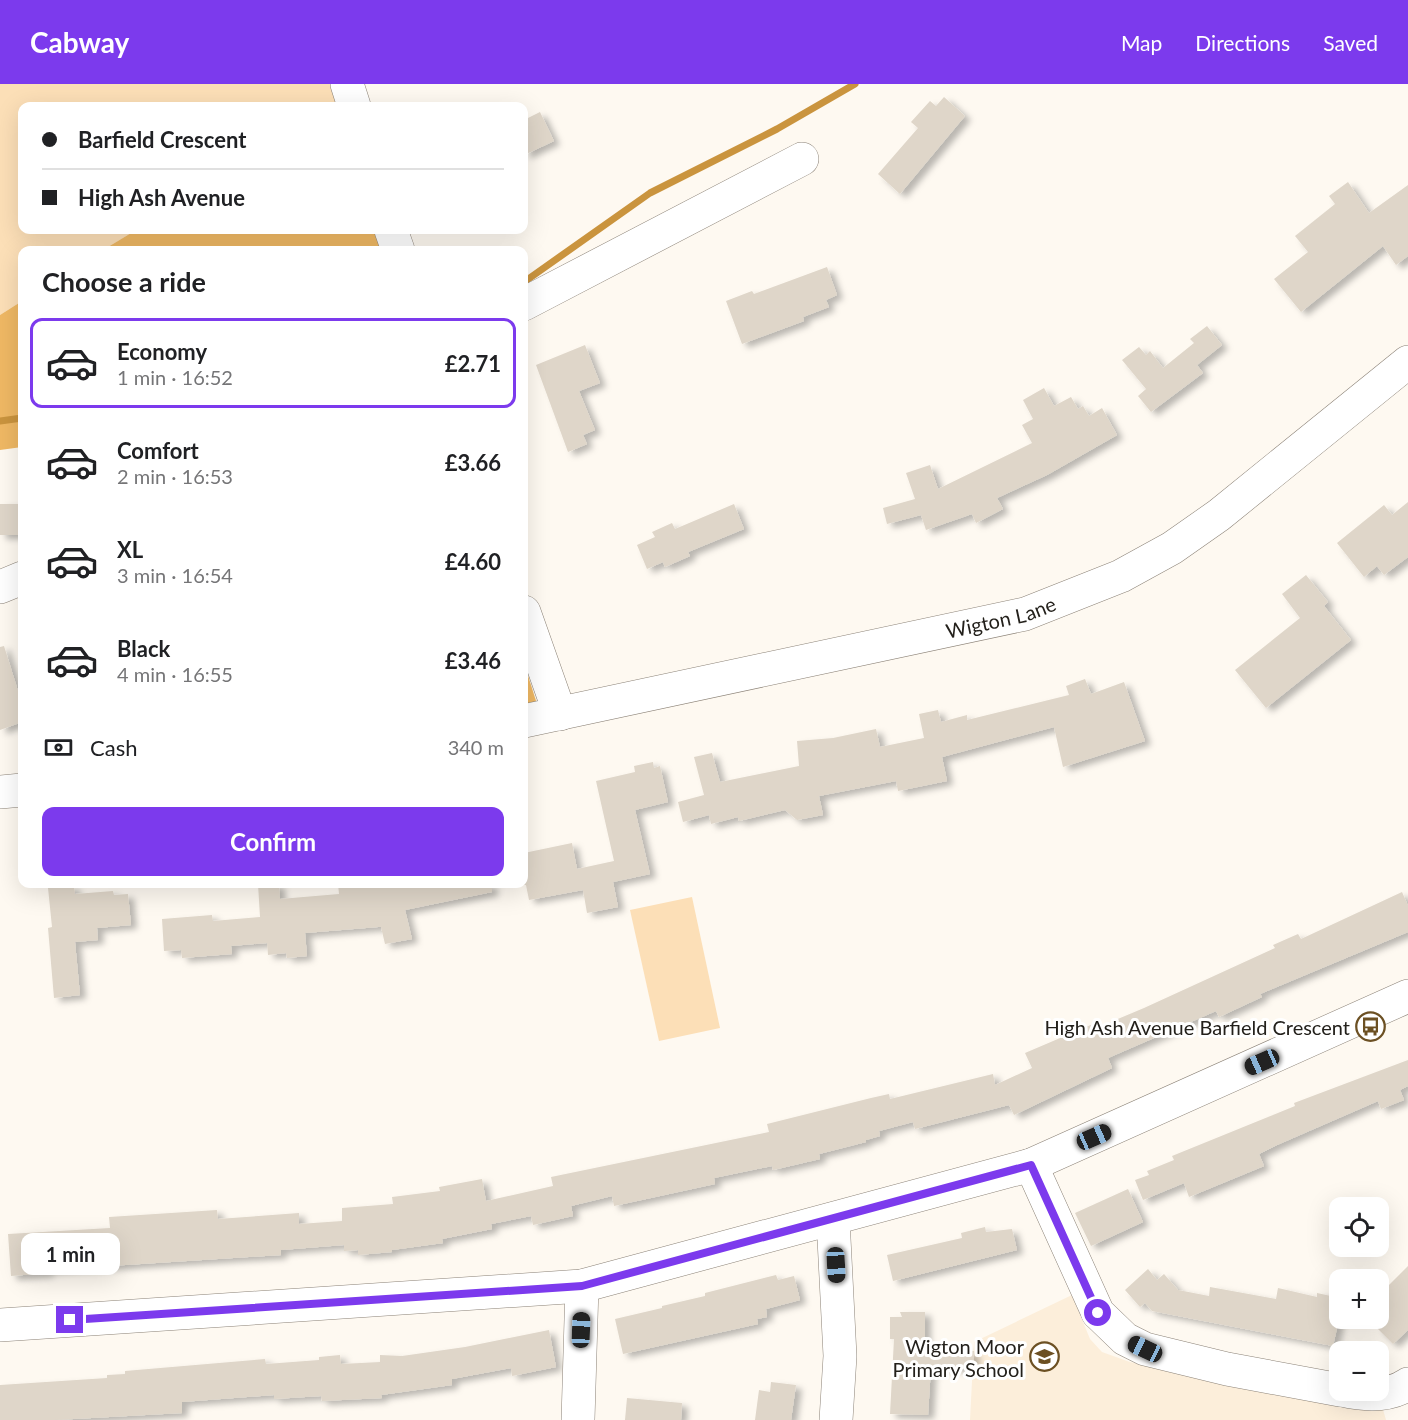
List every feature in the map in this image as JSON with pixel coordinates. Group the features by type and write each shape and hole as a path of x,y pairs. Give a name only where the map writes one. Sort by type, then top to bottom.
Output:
{"street":[{"path":"347,84 353,102"},
{"path":"528,302 802,159"},
{"name":"Wigton Lane","path":"528,720 1025,614 1121,576 1172,548 1219,514 1408,362"},
{"path":"0,587 18,580"},
{"path":"528,623 560,714"},
{"path":"0,792 18,790"},
{"path":"0,1325 582,1286 1031,1165 1408,996"},
{"path":"1031,1165 1098,1313 1125,1339 1145,1349 1227,1369 1329,1388"},
{"path":"833,1219 840,1356 836,1420"},
{"path":"578,1420 582,1286"},
{"path":"1389,1392 1400,1390 1408,1384"}],"shaded area":[{"path":"0,84 366,84 337,102 18,102 18,234 129,234 110,246 18,246 18,304 0,315"},
{"path":"129,234 380,234 384,246 110,246"},
{"path":"18,304 18,448 0,450 0,315"},
{"path":"528,676 537,704 528,705"},
{"path":"692,897 720,1028 659,1041 630,910"},
{"name":"Wigton Moor Primary School","path":"1072,1295 1090,1339 1102,1352 1130,1362 1344,1408 1368,1410 1382,1406 1386,1420 970,1420 974,1342"}],"building":[{"path":"944,97 965,116 900,194 878,174 918,128 911,122 930,101 936,106"},
{"path":"540,112 554,141 528,153 528,118"},
{"path":"1348,182 1369,213 1408,185 1408,256 1396,265 1383,246 1301,312 1274,279 1308,252 1295,236 1335,204 1329,196"},
{"path":"827,267 837,295 826,300 829,307 803,317 804,321 742,344 726,301 752,291 754,294"},
{"path":"1207,326 1222,345 1197,365 1203,373 1151,412 1138,396 1146,389 1122,360 1139,347 1146,355 1150,351 1163,368 1194,343 1190,339"},
{"path":"585,345 600,383 579,391 595,430 583,435 587,444 568,452 536,365"},
{"path":"1044,388 1054,406 1071,397 1078,409 1083,406 1089,416 1102,408 1117,435 1047,475 997,498 1003,509 976,523 972,514 926,530 921,515 887,524 883,508 915,499 906,473 930,465 938,489 1032,443 1022,425 1033,419 1023,400"},
{"path":"1408,502 1408,557 1384,575 1377,566 1364,577 1337,543 1384,505 1392,515"},
{"path":"0,504 18,504 18,535 0,535"},
{"path":"734,504 744,529 688,552 690,556 665,567 663,562 647,569 637,545 655,537 652,532 672,523 675,529"},
{"path":"1306,575 1328,602 1324,606 1351,640 1266,708 1235,670 1300,618 1282,594"},
{"path":"4,646 18,691 18,723 0,730 0,647"},
{"path":"1085,679 1091,694 1124,682 1145,741 1063,767 1054,727 942,757 947,781 898,791 896,781 819,796 823,815 797,820 785,810 739,821 738,817 711,824 709,815 683,822 678,802 704,795 694,757 712,753 720,782 799,766 797,741 833,738 876,729 880,747 924,738 919,714 938,710 941,722 967,715 967,720 1069,695 1066,686"},
{"path":"653,762 654,768 660,766 668,802 635,810 650,874 613,882 618,907 587,913 583,890 529,900 527,888 528,852 572,843 577,869 614,861 596,781 635,772 634,766"},
{"path":"48,888 74,888 75,894 113,891 114,895 128,894 131,925 97,928 98,940 75,942 80,995 54,998 48,928 52,927"},
{"path":"258,888 279,888 280,899 339,894 338,888 492,888 492,892 405,910 412,939 385,944 381,927 378,927 305,933 307,956 287,958 286,953 268,955 267,943 231,946 232,954 182,958 181,950 164,951 162,919 212,915 213,921 260,917"},
{"path":"1402,892 1408,906 1408,932 1260,994 1262,997 1219,1017 1216,1011 1108,1058 1112,1068 1014,1115 1009,1105 915,1129 913,1122 879,1131 880,1136 866,1140 866,1142 819,1154 820,1159 773,1170 772,1166 714,1178 715,1184 614,1206 612,1196 571,1206 573,1216 533,1225 531,1216 491,1224 492,1229 442,1239 443,1243 392,1250 392,1252 358,1255 358,1250 344,1251 344,1245 281,1250 281,1255 48,1270 48,1273 11,1276 8,1234 110,1228 109,1217 217,1210 218,1219 299,1213 299,1224 342,1221 342,1208 393,1204 392,1197 440,1191 439,1187 482,1179 486,1201 553,1186 551,1177 769,1132 767,1124 871,1098 889,1094 890,1099 993,1074 995,1085 1032,1068 1025,1053 1093,1024 1094,1029 1144,1008 1275,948 1273,945 1298,934 1301,939"},
{"path":"1408,1060 1408,1086 1400,1090 1404,1100 1381,1109 1378,1101 1277,1145 1259,1154 1264,1166 1189,1197 1184,1183 1143,1200 1135,1180 1149,1175 1147,1171 1174,1160 1172,1156 1295,1106 1294,1103"},
{"path":"1128,1189 1143,1222 1091,1246 1075,1213"},
{"path":"985,1227 986,1232 1012,1229 1017,1250 893,1281 887,1255 962,1238 961,1233"},
{"path":"1408,1266 1408,1330 1393,1344 1378,1329 1389,1329 1389,1285"},
{"path":"1148,1269 1157,1280 1164,1274 1178,1290 1209,1296 1210,1287 1276,1299 1278,1288 1317,1297 1317,1293 1329,1296 1329,1329 1337,1329 1334,1341 1329,1341 1329,1345 1152,1311 1145,1303 1140,1307 1125,1290"},
{"path":"776,1275 778,1280 794,1276 800,1300 766,1309 767,1317 757,1319 758,1324 623,1354 615,1319"},
{"path":"900,1312 925,1312 925,1348 974,1351 973,1369 931,1367 928,1415 890,1414 894,1339 890,1339 890,1317 902,1317"},
{"path":"549,1330 556,1367 512,1376 511,1368 452,1379 452,1385 381,1395 382,1398 322,1401 321,1396 274,1399 274,1395 182,1402 182,1413 55,1420 0,1420 0,1385 107,1378 107,1375 125,1374 125,1371 265,1359 266,1364 319,1360 319,1357 340,1355 341,1364 380,1362 380,1355 402,1356 465,1347"},
{"path":"771,1382 796,1385 791,1420 755,1420 759,1390 770,1392"},
{"path":"627,1398 682,1403 681,1420 625,1420"}],"waterway":[{"path":"528,279 650,193 777,129 855,84"},
{"path":"0,421 18,419"}],"place":[{"name":"High Ash Avenue Barfield Crescent","path":"1371,1027"},
{"name":"Wigton Moor Primary School","path":"1045,1357"}],"route":[{"path":"70,1320 582,1286 1031,1165 1098,1313"}]}
